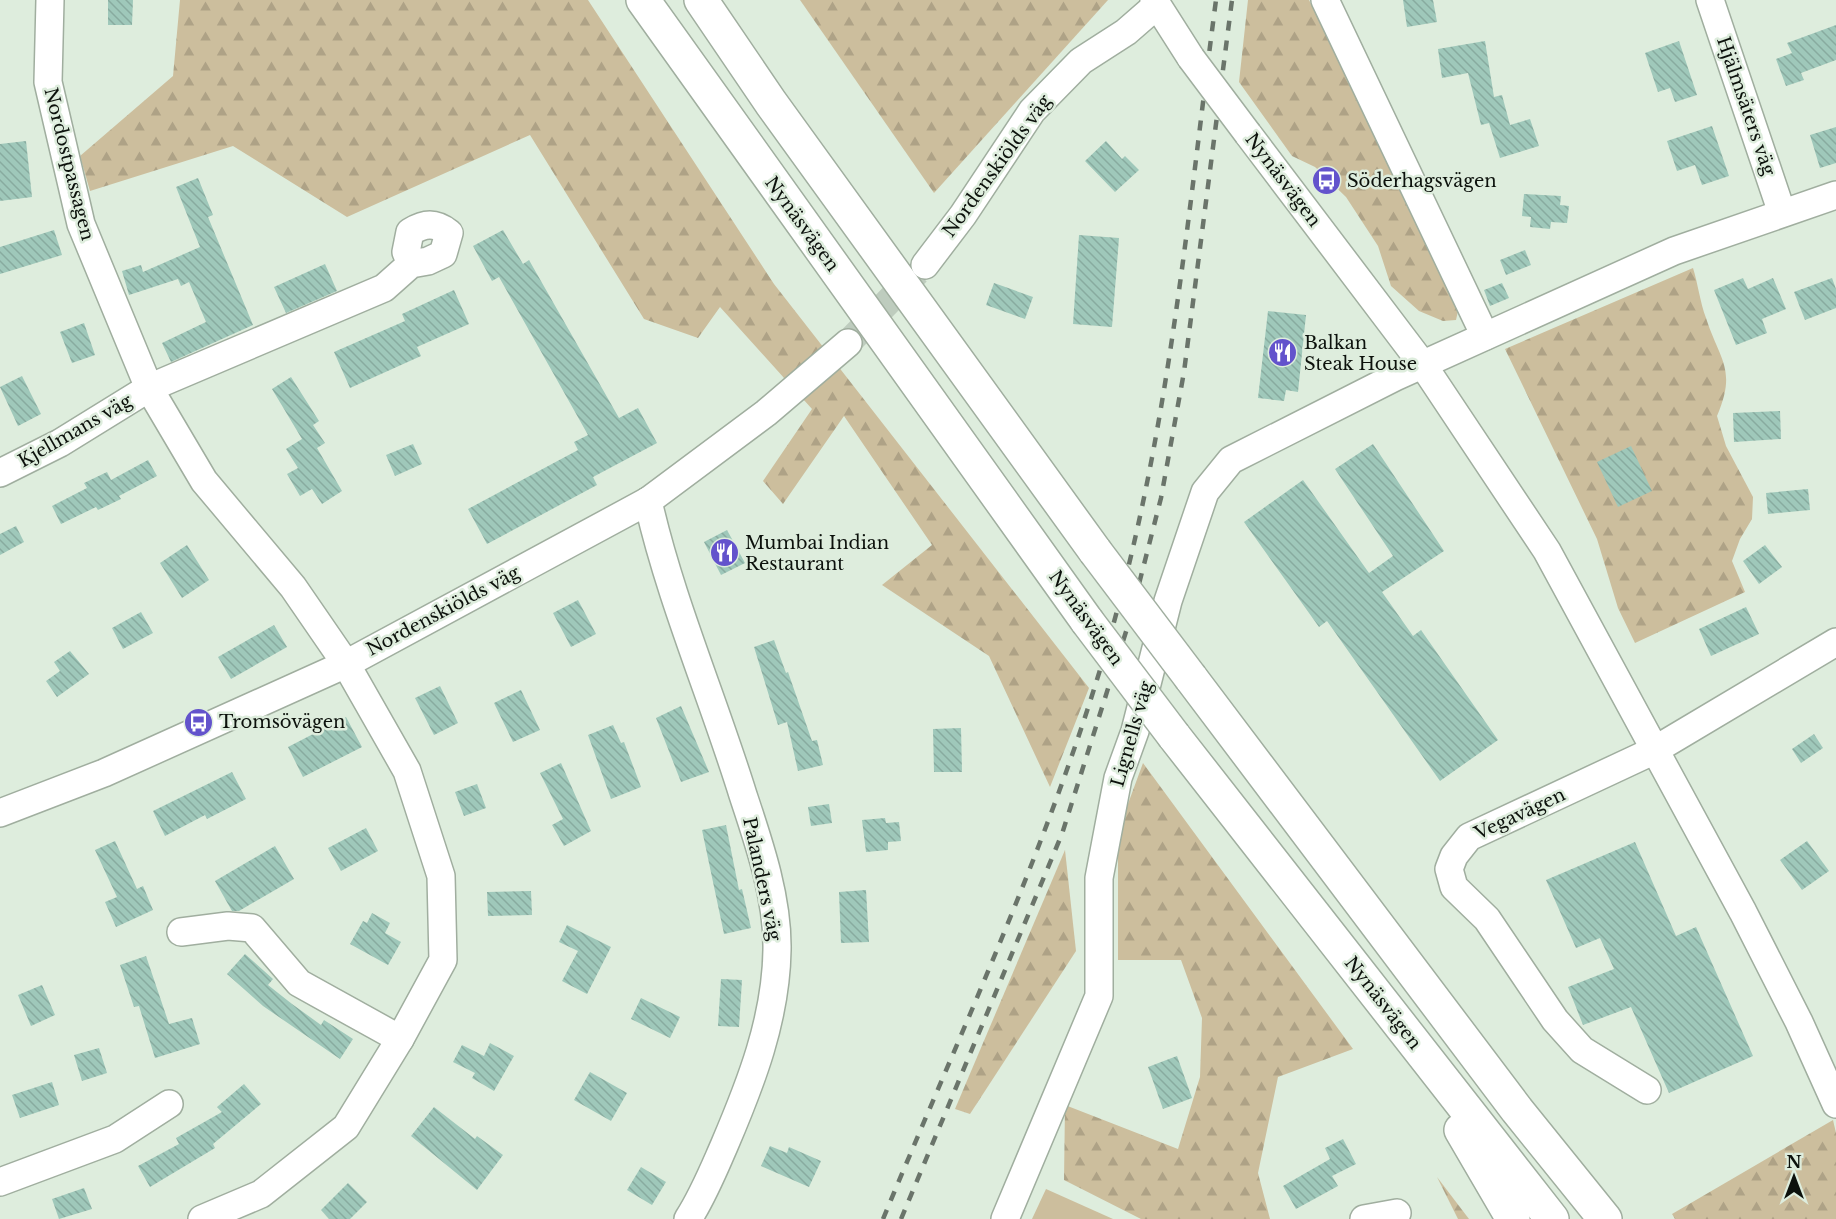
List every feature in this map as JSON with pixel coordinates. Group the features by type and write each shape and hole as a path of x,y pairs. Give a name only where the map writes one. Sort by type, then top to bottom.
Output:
{"highway":[{"name":"Nynäsvägen","path":"643,0 1087,621 1174,736 1552,1219"},
{"path":"701,0 771,103 1095,551 1517,1110 1605,1219"},
{"path":"1400,1024 1513,1219"}],"street":[{"name":"Nordostpassagen","path":"50,0 48,82 81,224 149,388 204,481 293,587 346,664"},
{"path":"1325,0 1485,336"},
{"name":"Hjälmsäters väg","path":"1710,0 1782,213"},
{"name":"Nynäsvägen","path":"1155,2 1191,58 1423,365 1547,551 1653,751 1743,912 1799,1022 1836,1104"},
{"name":"Nordenskiölds väg","path":"925,265 963,216 1032,111 1080,61 1126,32 1155,2"},
{"path":"1423,365 1674,251 1836,195"},
{"path":"149,388 384,288 411,264"},
{"name":"Nordenskiölds väg","path":"0,813 112,769 346,664 648,501 766,413 848,343"},
{"name":"Lignells väg","path":"1005,1219 1099,996 1100,878 1118,778 1134,731 1168,601 1205,492 1232,460 1423,365"},
{"name":"Kjellmans väg","path":"0,472 60,442 149,388"},
{"name":"Palanders väg","path":"648,501 657,542 719,717 758,840 771,901 777,948 772,1010 748,1089 700,1200 688,1219"},
{"name":"Vegavägen","path":"1647,1090 1582,1050 1555,1020 1487,919 1454,886 1449,869 1454,856 1469,837 1653,751 1836,642"},
{"path":"202,1219 261,1194 346,1126 400,1039 443,960 441,876 406,771 346,664"},
{"path":"181,932 228,926 252,928 299,983 400,1039"},
{"path":"0,1182 115,1139 169,1104"},
{"path":"1364,1219 1397,1214"}],"green space":[{"path":"180,0 588,0 774,284 1089,688 1050,787 989,656 882,585 932,545 844,416 783,504 763,481 812,409 720,307 698,338 644,319 530,135 347,217 233,146 90,191 80,156 173,76"},
{"path":"800,0 1108,0 934,193"},
{"path":"1248,0 1309,0 1458,311 1456,320 1443,321 1419,311 1391,286 1378,246 1346,197 1315,167 1292,156 1239,82"},
{"path":"1693,268 1704,312 1726,376 1726,387 1717,416 1726,446 1753,497 1752,519 1740,539 1732,561 1745,592 1635,643 1618,608 1597,539 1505,349"},
{"path":"1143,763 1353,1049 1278,1077 1258,1173 1270,1219 1141,1219 1064,1180 1065,1105 1178,1149 1200,1077 1202,1018 1181,960 1118,960 1118,831"},
{"path":"1065,850 1076,951 970,1114 955,1109"},
{"path":"1833,1120 1836,1133 1836,1219 1675,1219 1672,1214"},
{"path":"1437,1177 1469,1219 1458,1219"},
{"path":"1046,1189 1113,1219 1032,1219"}],"building":[{"path":"108,0 133,0 132,25 108,25"},
{"path":"1403,0 1433,0 1437,22 1407,27"},
{"path":"1836,25 1836,60 1801,73 1804,80 1786,86 1776,59 1792,53 1787,43"},
{"path":"1485,41 1494,97 1502,95 1510,125 1530,119 1539,146 1500,158 1489,123 1481,125 1468,73 1442,78 1438,49"},
{"path":"1679,41 1697,95 1675,102 1670,88 1658,92 1645,53"},
{"path":"1712,126 1729,176 1702,185 1695,165 1677,171 1667,141"},
{"path":"1836,127 1836,163 1820,168 1810,135"},
{"path":"26,141 32,197 0,201 0,144"},
{"path":"1106,141 1122,159 1125,156 1139,170 1115,192 1085,161"},
{"path":"198,178 213,215 208,217 253,325 171,362 162,343 206,322 189,282 181,286 178,279 129,295 122,271 141,265 143,272 200,247 176,187"},
{"path":"1524,194 1561,196 1560,205 1569,206 1567,223 1551,222 1550,229 1530,227 1531,217 1522,216"},
{"path":"54,230 62,255 0,274 0,247"},
{"path":"503,230 523,264 529,260 619,418 638,408 657,443 593,477 597,485 487,544 468,509 578,450 574,442 588,435 499,277 492,281 473,246"},
{"path":"1079,235 1119,238 1112,327 1073,324"},
{"path":"1525,250 1531,265 1506,275 1500,260"},
{"path":"325,264 337,291 286,313 274,287"},
{"path":"1743,278 1748,289 1773,278 1786,309 1762,319 1767,333 1736,345 1714,290"},
{"path":"1832,278 1836,289 1836,308 1805,320 1794,292"},
{"path":"994,283 1033,297 1025,319 986,305"},
{"path":"1502,283 1509,298 1490,306 1484,290"},
{"path":"454,290 469,324 417,347 421,356 350,388 334,352 405,321 402,314"},
{"name":"Balkan Steak House","path":"1268,311 1306,315 1298,392 1286,390 1284,401 1258,398"},
{"path":"84,323 95,355 72,363 60,332"},
{"path":"22,376 41,414 18,426 0,387"},
{"path":"291,377 319,421 313,425 325,443 317,448 342,491 322,504 312,489 300,496 287,474 298,468 286,449 302,439 272,389"},
{"path":"1780,411 1781,439 1734,442 1733,413"},
{"path":"413,444 422,464 395,476 386,455"},
{"path":"1373,444 1444,551 1382,592 1413,636 1421,630 1498,740 1440,781 1327,621 1319,627 1244,522 1303,480 1369,573 1393,556 1335,469"},
{"path":"1631,446 1652,491 1618,507 1597,462"},
{"path":"148,460 157,476 119,496 121,499 98,510 96,507 61,524 52,506 87,488 84,483 107,472 111,480"},
{"path":"1808,489 1810,510 1768,514 1766,493"},
{"path":"16,526 24,542 0,555 0,534"},
{"name":"Mumbai Indian Restaurant","path":"727,530 745,563 721,575 704,542"},
{"path":"187,545 209,580 182,598 160,563"},
{"path":"1765,545 1782,567 1759,584 1743,561"},
{"path":"578,600 596,634 571,647 553,613"},
{"path":"1746,607 1759,634 1711,656 1699,629"},
{"path":"141,612 153,633 123,649 112,628"},
{"path":"274,625 287,647 231,679 218,657"},
{"path":"774,640 786,673 788,672 812,741 817,740 823,765 798,771 787,722 778,725 754,647"},
{"path":"70,651 89,674 57,697 46,681 60,671 54,662"},
{"path":"440,686 458,723 434,735 415,698"},
{"path":"521,690 540,730 513,742 494,703"},
{"path":"681,706 709,772 681,782 656,718"},
{"path":"346,717 362,747 303,777 288,747"},
{"path":"613,725 621,743 624,742 641,787 611,799 588,735"},
{"path":"961,728 962,772 934,772 933,729"},
{"path":"1814,734 1823,748 1801,763 1792,749"},
{"path":"561,763 591,831 564,846 552,825 563,819 540,773"},
{"path":"232,772 246,799 207,819 205,815 165,836 153,811"},
{"path":"477,784 486,808 464,816 455,792"},
{"path":"829,804 832,823 811,826 808,807"},
{"path":"885,818 886,823 899,822 901,841 888,842 888,850 866,852 862,820"},
{"path":"726,825 739,890 742,889 751,928 724,934 702,830"},
{"path":"366,828 378,851 341,871 328,848"},
{"path":"115,841 137,889 143,886 153,910 116,927 105,902 117,897 95,850"},
{"path":"1807,841 1829,871 1802,890 1780,860"},
{"path":"1635,842 1676,936 1696,927 1753,1056 1669,1093 1631,1007 1583,1025 1568,987 1614,969 1600,938 1576,948 1546,880"},
{"path":"275,846 294,879 239,911 232,911 215,881"},
{"path":"866,890 869,942 841,943 839,892"},
{"path":"531,891 532,915 488,916 487,892"},
{"path":"372,913 390,923 385,933 401,942 388,965 350,944 363,921 367,923"},
{"path":"567,925 611,947 587,994 562,981 578,951 559,942"},
{"path":"245,954 273,979 268,985 292,1004 321,1025 324,1020 353,1039 340,1059 263,1006 227,974"},
{"path":"146,956 169,1024 192,1018 200,1044 155,1058 139,1006 134,1007 120,965"},
{"path":"721,979 742,980 739,1027 718,1026"},
{"path":"42,985 55,1015 31,1026 18,995"},
{"path":"641,998 680,1017 670,1038 631,1019"},
{"path":"490,1043 514,1056 494,1091 472,1078 475,1073 453,1062 462,1045 484,1056"},
{"path":"99,1048 107,1073 82,1081 74,1055"},
{"path":"1177,1056 1192,1098 1163,1109 1148,1067"},
{"path":"590,1072 627,1093 611,1121 574,1100"},
{"path":"52,1082 59,1105 20,1118 12,1095"},
{"path":"244,1084 261,1104 213,1144 215,1148 150,1187 138,1166 179,1144 176,1138 222,1112 217,1107"},
{"path":"434,1107 475,1139 477,1136 503,1155 477,1190 411,1136"},
{"path":"1343,1139 1356,1164 1332,1176 1338,1186 1296,1209 1283,1186 1330,1159 1325,1148"},
{"path":"770,1146 787,1153 789,1147 821,1161 809,1187 761,1166"},
{"path":"641,1167 666,1182 652,1205 627,1190"},
{"path":"348,1183 367,1202 350,1219 329,1219 321,1210"},
{"path":"84,1188 92,1209 59,1219 52,1199"}],"tunnel":[{"path":"848,343 917,272"}],"railway":[{"path":"883,1219 1040,843 1094,689 1117,611 1136,536 1165,384 1216,0"},
{"path":"901,1219 1062,834 1130,619 1161,498 1184,372 1232,0"}],"place":[{"name":"Söderhagsvägen","path":"1326,181"},
{"name":"Balkan Steak House","path":"1283,353"},
{"name":"Mumbai Indian Restaurant","path":"724,553"},
{"name":"Tromsövägen","path":"198,722"}]}
